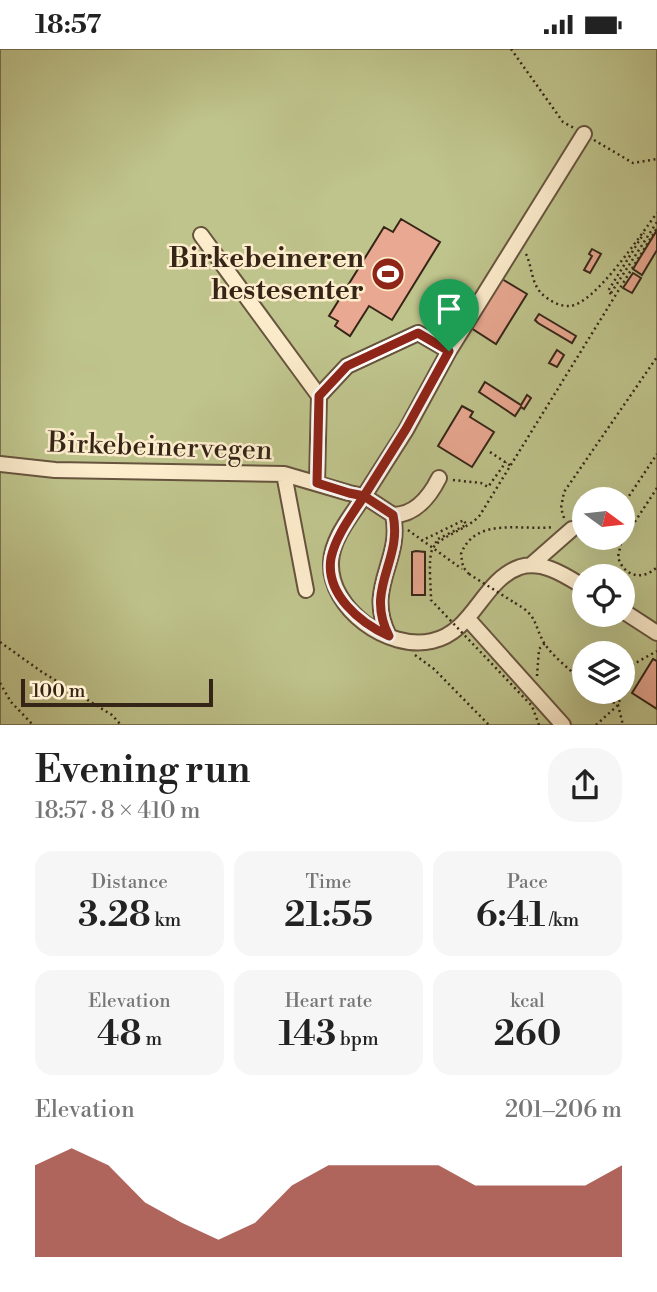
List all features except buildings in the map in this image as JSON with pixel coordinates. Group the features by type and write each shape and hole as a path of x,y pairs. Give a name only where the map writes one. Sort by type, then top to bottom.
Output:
{"street":[{"path":"572,580 549,568 531,565 515,569 501,577 468,619 448,635 433,641 405,641 375,630 356,615 332,581 331,559 339,535 584,134"},
{"path":"201,235 319,396 317,483"},
{"path":"319,396 347,366 418,333 449,351"},
{"name":"Birkebeinervegen","path":"0,464 55,470 284,474 364,496 393,515"},
{"path":"284,474 306,590"},
{"path":"389,636 382,623 379,596 394,546 396,527 393,515 413,511 439,478"},
{"path":"531,565 572,529"},
{"path":"468,619 563,725"},
{"path":"635,619 657,633"}],"path":[{"path":"511,49 563,122 633,163 657,159"},
{"path":"515,245 527,255 535,283 542,294 556,304 570,306 586,299 599,286 657,213"},
{"path":"650,222 608,291 611,294 657,223"},
{"path":"436,544 474,524 657,228"},
{"path":"468,572 461,554 468,542 476,536 502,526 552,527 565,520 561,508 564,492 657,357"},
{"path":"490,452 511,466"},
{"path":"635,487 657,454"},
{"path":"439,478 481,483 488,487 506,462"},
{"path":"657,488 621,543 618,557 626,571 634,575 643,576 657,567"},
{"path":"393,515 421,541 525,608 537,622 545,643 572,671"},
{"path":"421,541 464,520 466,525 436,540 431,551 431,600 532,706 539,725"},
{"path":"0,642 42,672 112,715 121,725"},
{"path":"535,696 539,649 545,643"},
{"path":"635,663 657,651"},
{"path":"411,653 433,669 489,725"},
{"path":"0,683 6,696 33,725"},
{"path":"596,725 618,705 623,725"}],"green space":[{"path":"0,49 657,49 657,725 0,725"}],"place":[{"name":"Birkebeineren hestesenter","path":"388,274"}],"route":[{"path":"449,351 406,429 364,496 393,515 396,527 394,546 379,596 382,623 389,636 375,630 356,615 332,581 331,559 339,535 364,496 317,483 319,396 347,366 418,333 449,351"}]}
